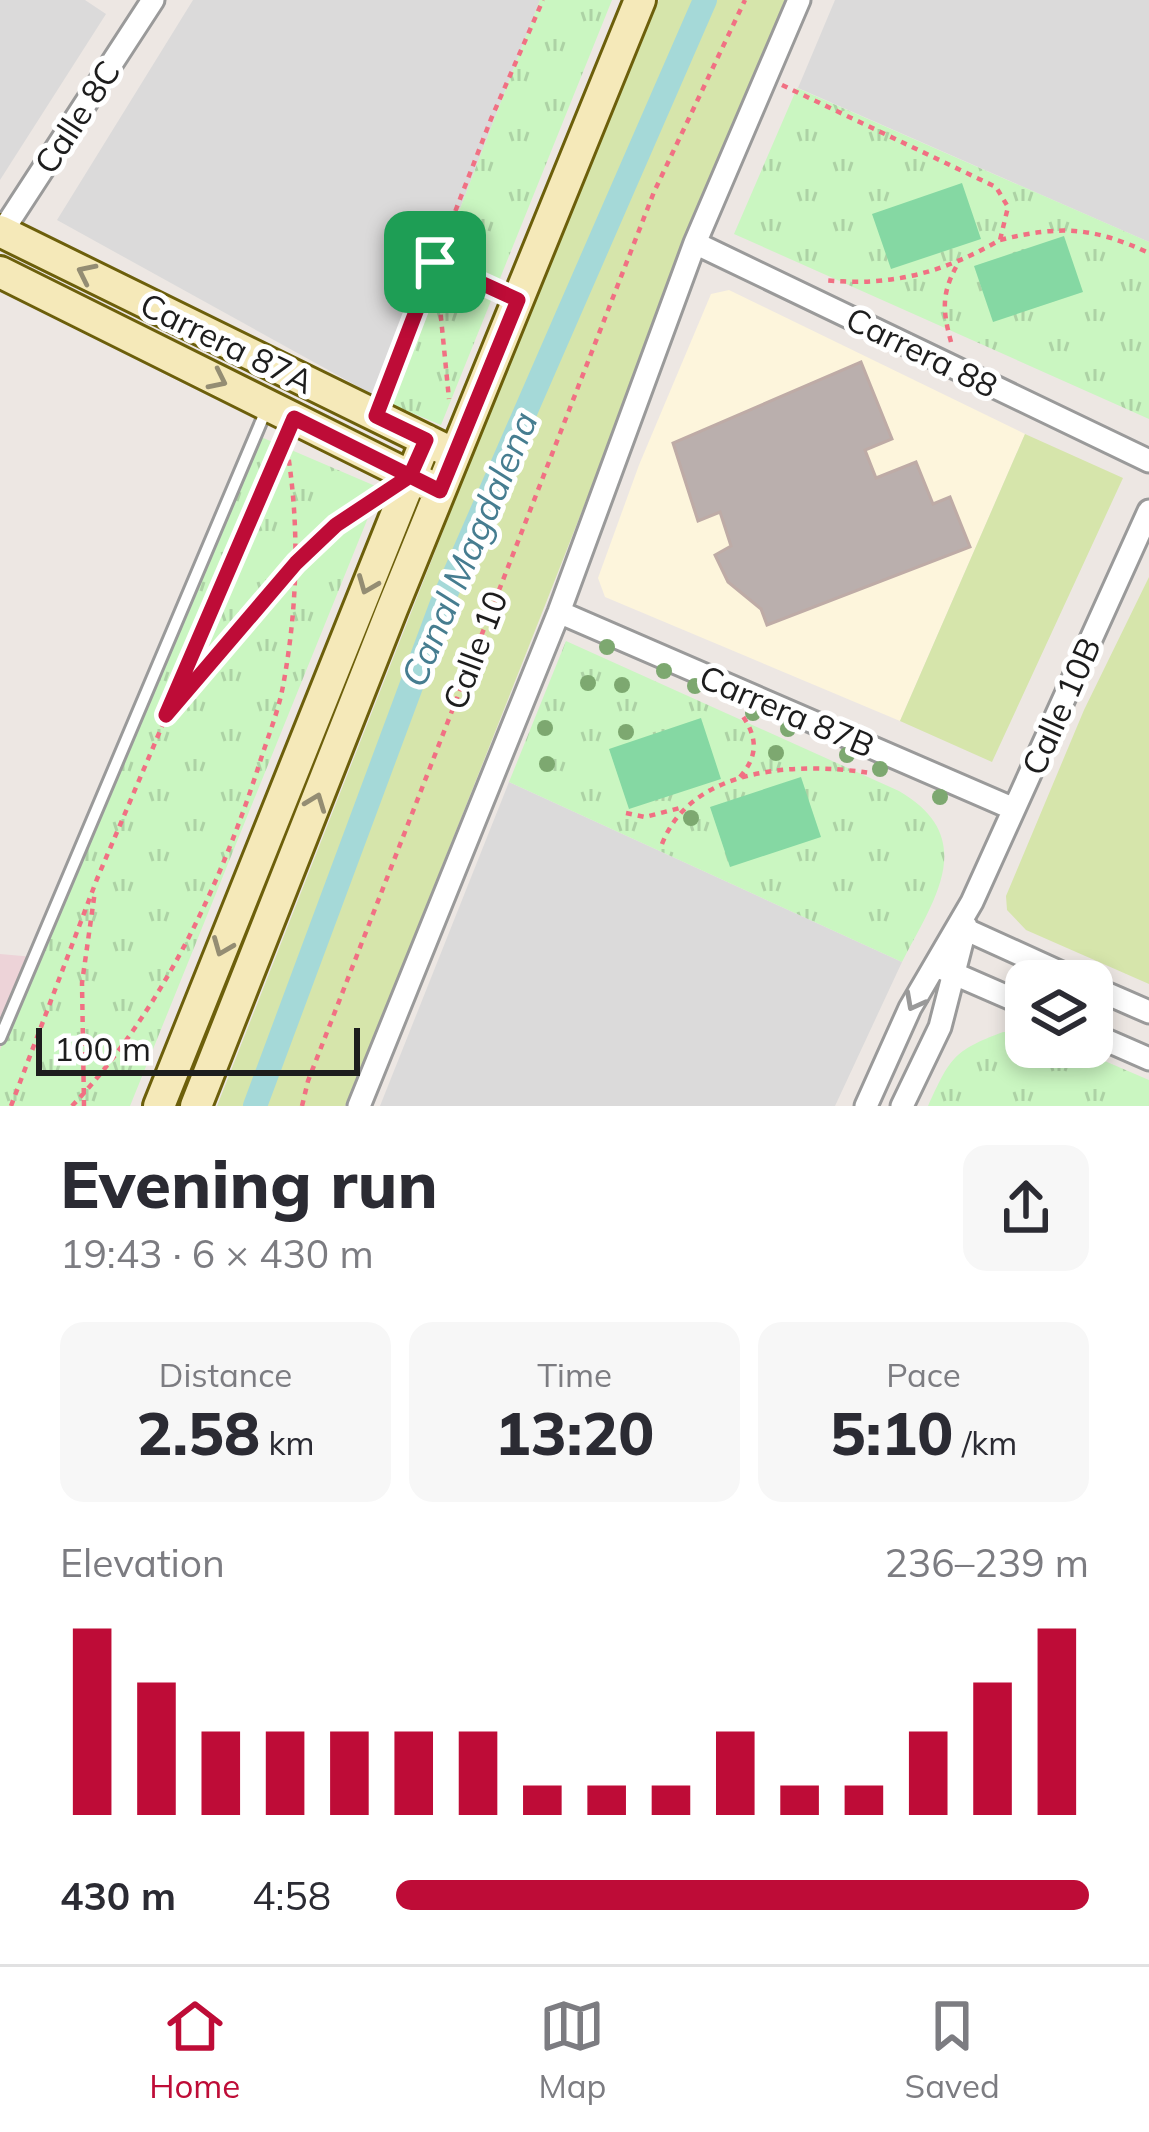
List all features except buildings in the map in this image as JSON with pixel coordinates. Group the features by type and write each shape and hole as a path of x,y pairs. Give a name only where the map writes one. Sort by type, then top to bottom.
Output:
{"street":[{"name":"Calle 8C","path":"1,232 153,0"},
{"path":"196,1106 640,0"},
{"name":"Calle 10","path":"359,1106 559,612 695,244 799,0"},
{"name":"Carrera 87A","path":"1,232 455,454"},
{"name":"Carrera 88","path":"695,244 1149,461"},
{"name":"Carrera 87A","path":"0,272 440,491"},
{"path":"159,1106 426,440"},
{"name":"Calle 10B","path":"866,1106 910,1008 944,969 1149,511"},
{"name":"Carrera 87B","path":"559,612 1015,808"},
{"path":"962,928 1033,960"},
{"path":"944,969 1005,996"},
{"name":"Calle 10B","path":"902,1106 940,1027 944,969"},
{"path":"1113,996 1149,1012"},
{"path":"1113,1043 1149,1058"}],"lane":[{"path":"0,1038 268,405"}],"path":[{"path":"376,416 543,0"},
{"name":"Calle 10","path":"302,1106 654,192 745,0"},
{"path":"766,78 996,187 1008,208 1000,240"},
{"path":"819,279 868,281 958,264 1000,240 1064,228 1116,238 1149,253"},
{"path":"435,262 518,300"},
{"path":"435,262 451,411"},
{"path":"958,264 944,294 943,310 959,370"},
{"path":"11,1106 97,880 285,438 296,514 296,563 282,693 243,814 199,915 152,1002 72,1106"},
{"path":"166,715 296,563 336,525 410,476"},
{"path":"736,781 754,751 752,729 742,715"},
{"path":"626,812 645,817 664,814 736,781 797,767 869,773"},
{"path":"662,844 676,815 690,802"},
{"path":"84,1106 82,983 97,880"}],"shaded area":[{"path":"0,0 85,0 106,14 0,180"},
{"path":"193,0 540,0 386,402 57,220"},
{"path":"835,0 1149,0 1149,242 798,88"},
{"path":"729,290 1025,434 900,721 605,597 598,578 639,465 711,294"},
{"path":"509,782 902,962 835,1106 380,1106"},
{"path":"0,954 34,957 0,1050"}],"green space":[{"path":"540,0 612,0 441,425 386,402"},
{"path":"659,0 786,0 345,1106 217,1106 475,450"},
{"path":"797,88 1149,242 1149,419 734,234"},
{"path":"962,183 981,239 891,269 872,214"},
{"path":"1064,236 1083,292 993,322 974,266"},
{"path":"1025,434 1123,478 992,762 900,721"},
{"path":"261,437 380,488 130,1106 0,1106 0,1050 34,957"},
{"path":"1149,577 1149,984 1113,968 1113,960 1094,960 1026,930 1007,910 1006,896 1084,710"},
{"path":"566,641 899,791 924,809 938,829 943,871 902,962 509,782"},
{"path":"701,718 721,779 629,809 609,749"},
{"path":"801,777 821,837 730,867 710,807"},
{"path":"1005,1032 1005,1068 1113,1065 1149,1080 1149,1106 928,1106 955,1058"}],"waterway":[{"name":"Canal Magdalena","path":"255,1106 442,603 705,0"}],"route":[{"path":"435,262 376,416 426,440 410,476 294,418 166,715 296,563 336,525 410,476 440,491 518,300 435,262"}]}
